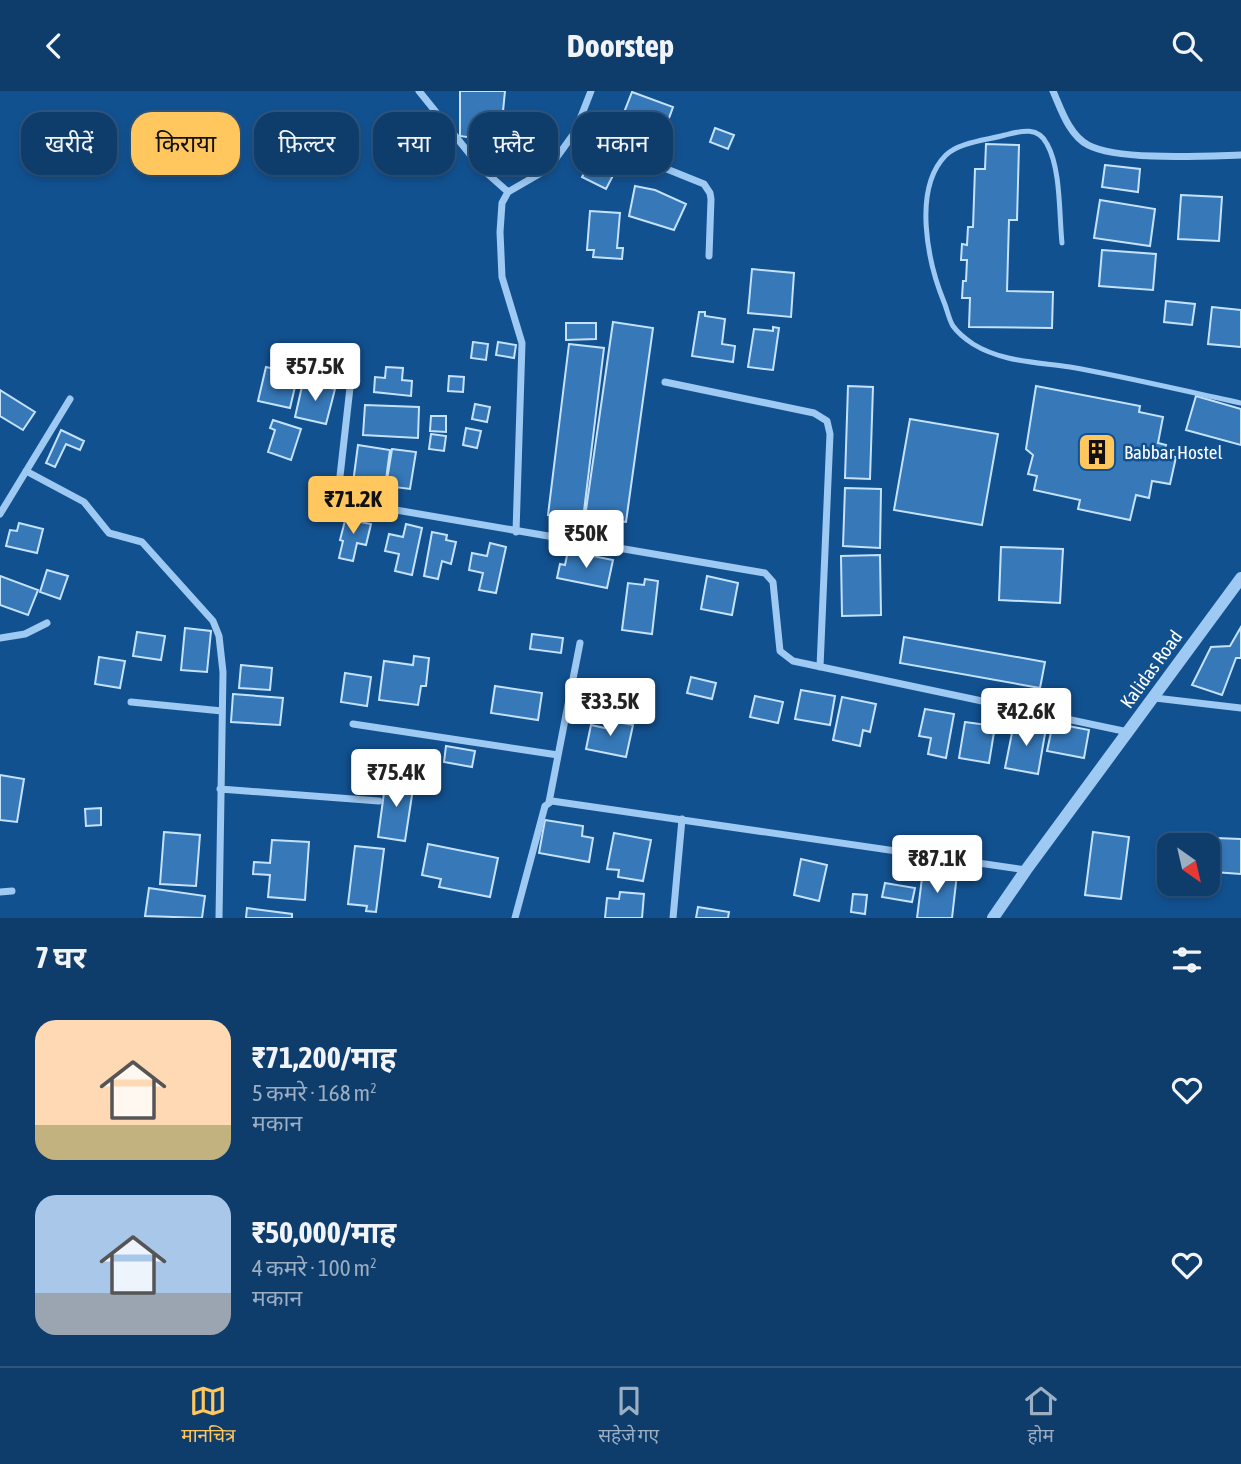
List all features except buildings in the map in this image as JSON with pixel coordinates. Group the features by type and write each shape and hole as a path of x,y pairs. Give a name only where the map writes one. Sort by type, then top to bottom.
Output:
{"street":[{"path":"419,91 481,168 508,192"},
{"path":"583,112 591,91"},
{"path":"1052,91 1076,136 1088,145 1124,154 1241,155"},
{"path":"516,532 522,343 502,277 502,203 508,192 546,170 572,136"},
{"path":"673,172 704,184 710,193 709,256"},
{"path":"354,352 339,485 344,498 357,505 765,573 773,582 779,651 793,661 1128,733"},
{"path":"666,382 814,413 827,421 830,434 820,667"},
{"path":"0,514 70,399"},
{"path":"26,471 85,502 109,533 142,542 213,621 219,636 223,672 219,918"},
{"name":"Kalidas Road","path":"993,918 1241,577"},
{"path":"0,638 25,634 47,623"},
{"path":"515,918 545,806 549,801 580,643"},
{"path":"1155,698 1241,708"},
{"path":"131,702 222,711"},
{"path":"353,724 558,755"},
{"path":"220,789 379,801"},
{"path":"549,801 1026,870"},
{"path":"673,918 682,819"},
{"path":"0,892 12,891"}],"lane":[{"path":"1062,243 1055,171 1047,144 1041,135 1020,131 961,147 947,154 937,166 930,183 926,209 935,281 953,326 970,342 989,353 1021,361 1071,367 1241,403"}],"place":[{"name":"Babbar Hostel","path":"1097,452"}]}
